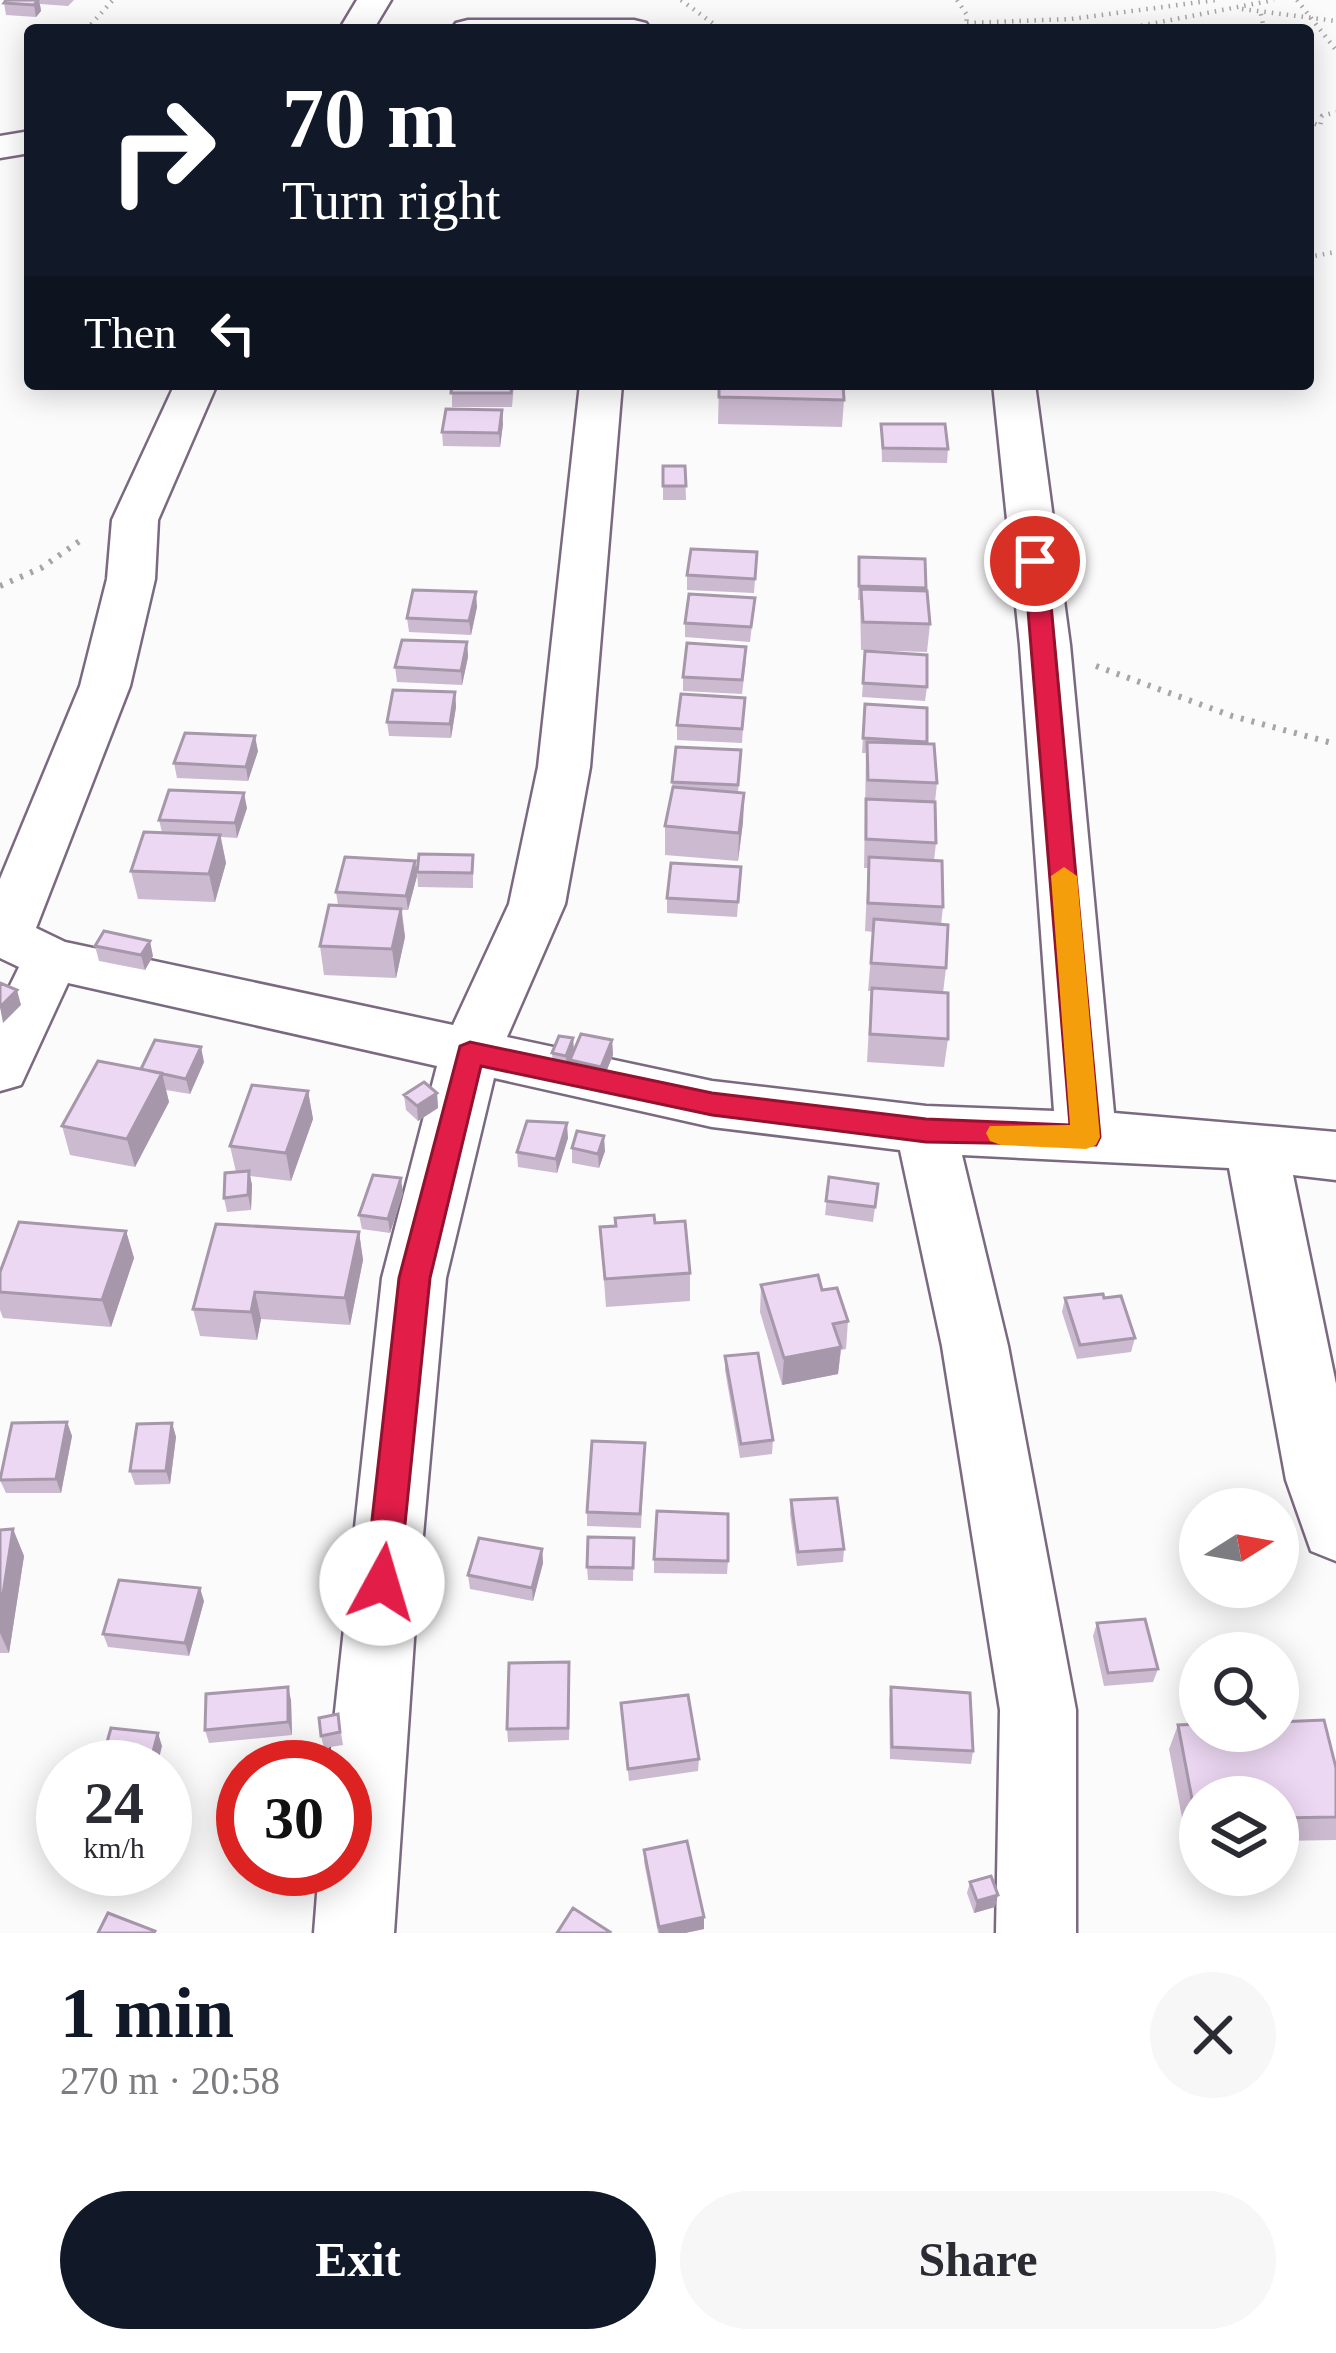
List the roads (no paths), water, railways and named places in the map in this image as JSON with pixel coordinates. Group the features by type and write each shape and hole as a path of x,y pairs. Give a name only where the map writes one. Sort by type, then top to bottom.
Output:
{"street":[{"path":"0,1069 19,943 105,686 130,579 135,520 193,390"},
{"path":"354,1933 377,1625 414,1278 470,1053 537,904 564,767 600,390"},
{"path":"1015,390 1045,645 1086,1137"},
{"path":"19,943 470,1053 712,1104 926,1130 1256,1147 1336,1156"},
{"path":"926,1130 976,1346 1038,1710 1036,1933"},
{"path":"1256,1147 1321,1480 1336,1528"}]}
